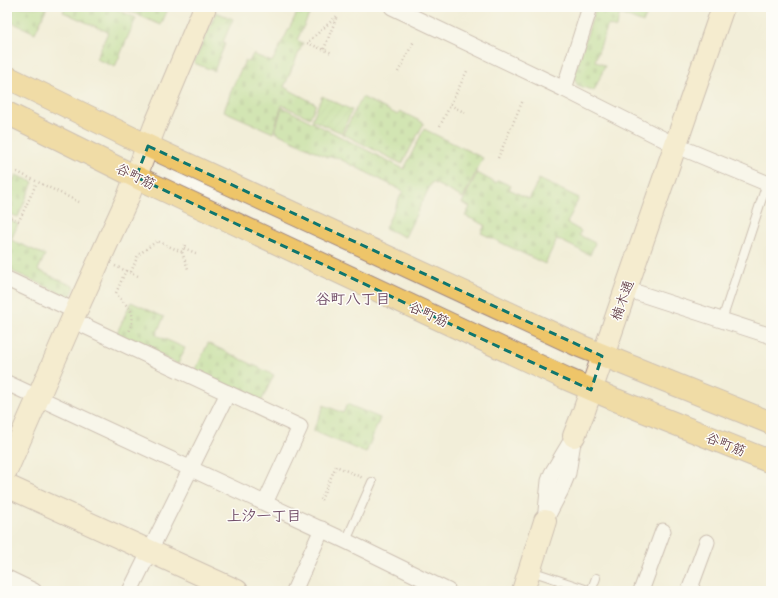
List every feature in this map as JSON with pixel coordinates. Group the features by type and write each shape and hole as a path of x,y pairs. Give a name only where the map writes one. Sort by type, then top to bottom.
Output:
{"main road":[{"path":"7,76 148,146 602,356 771,423"},
{"name":"谷町筋","path":"7,112 136,177 591,390 771,462"}],"street":[{"path":"7,469 128,197 205,7"},
{"path":"392,7 564,89 674,145 769,184"},
{"path":"564,89 590,7"},
{"name":"楠木通","path":"523,591 545,521 549,481 555,466 574,436 591,390 674,145 723,7"},
{"path":"7,279 123,344 300,427 265,503"},
{"path":"626,288 771,336"},
{"path":"7,383 322,529 448,591"},
{"path":"130,591 228,393"},
{"path":"7,486 237,591"},
{"path":"294,591 322,529"},
{"path":"640,591 663,531"},
{"path":"689,591 707,542"},
{"path":"7,578 34,591"}],"lane":[{"path":"722,320 769,184"},
{"path":"346,541 372,482"},
{"path":"530,570 591,591 596,578"}],"path":[{"path":"324,49 337,16 307,43 332,53"},
{"path":"398,72 414,41"},
{"path":"440,126 467,71"},
{"path":"498,158 523,100"},
{"path":"450,105 466,113"},
{"path":"17,172 79,202"},
{"path":"7,216 19,221 37,182"},
{"path":"131,272 138,255 157,241 184,248 198,254"},
{"path":"184,248 188,269"},
{"path":"108,263 138,276"},
{"path":"123,344 133,321 133,314 116,293 126,270"},
{"path":"769,281 771,275"},
{"path":"321,500 336,466 372,482"}],"highlighted area":[{"path":"148,146 602,356 591,390 567,379 136,177"}],"green space":[{"path":"7,7 47,7 35,33 7,20"},
{"path":"65,7 116,7 116,9 136,18 115,67 96,59 108,32 63,12"},
{"path":"119,7 162,7 168,9 161,25"},
{"path":"300,7 313,7 297,40 303,43 284,87 316,104 310,118 282,105 273,133 224,111 233,86 245,61 249,62 253,54 272,62"},
{"path":"596,7 650,7 643,23 620,14 616,28 608,25 595,61 605,66 594,91 577,85 574,76"},
{"path":"216,12 233,19 223,42 225,44 214,71 194,63"},
{"path":"322,96 352,110 342,133 312,120"},
{"path":"362,97 398,115 400,111 424,123 402,164 343,134"},
{"path":"282,107 404,169 424,129 483,158 463,198 432,182 405,237 385,228 403,191 336,157 327,157 275,132"},
{"path":"477,173 496,183 498,180 511,186 509,189 529,199 539,179 579,198 567,223 581,231 579,235 595,243 590,255 557,239 545,264 481,233 485,225 465,216 470,207 462,203"},
{"path":"16,175 33,182 18,217 7,213 7,194"},
{"path":"7,219 18,224 11,240 45,255 38,270 75,287 70,297 7,269"},
{"path":"131,302 164,317 156,335 185,348 178,364 116,335"},
{"path":"208,343 274,375 261,402 195,371"},
{"path":"347,404 380,418 366,453 313,431 324,405 343,413"}],"district":[{"name":"谷町八丁目","path":"353,299"},
{"name":"上汐一丁目","path":"264,516"}]}
